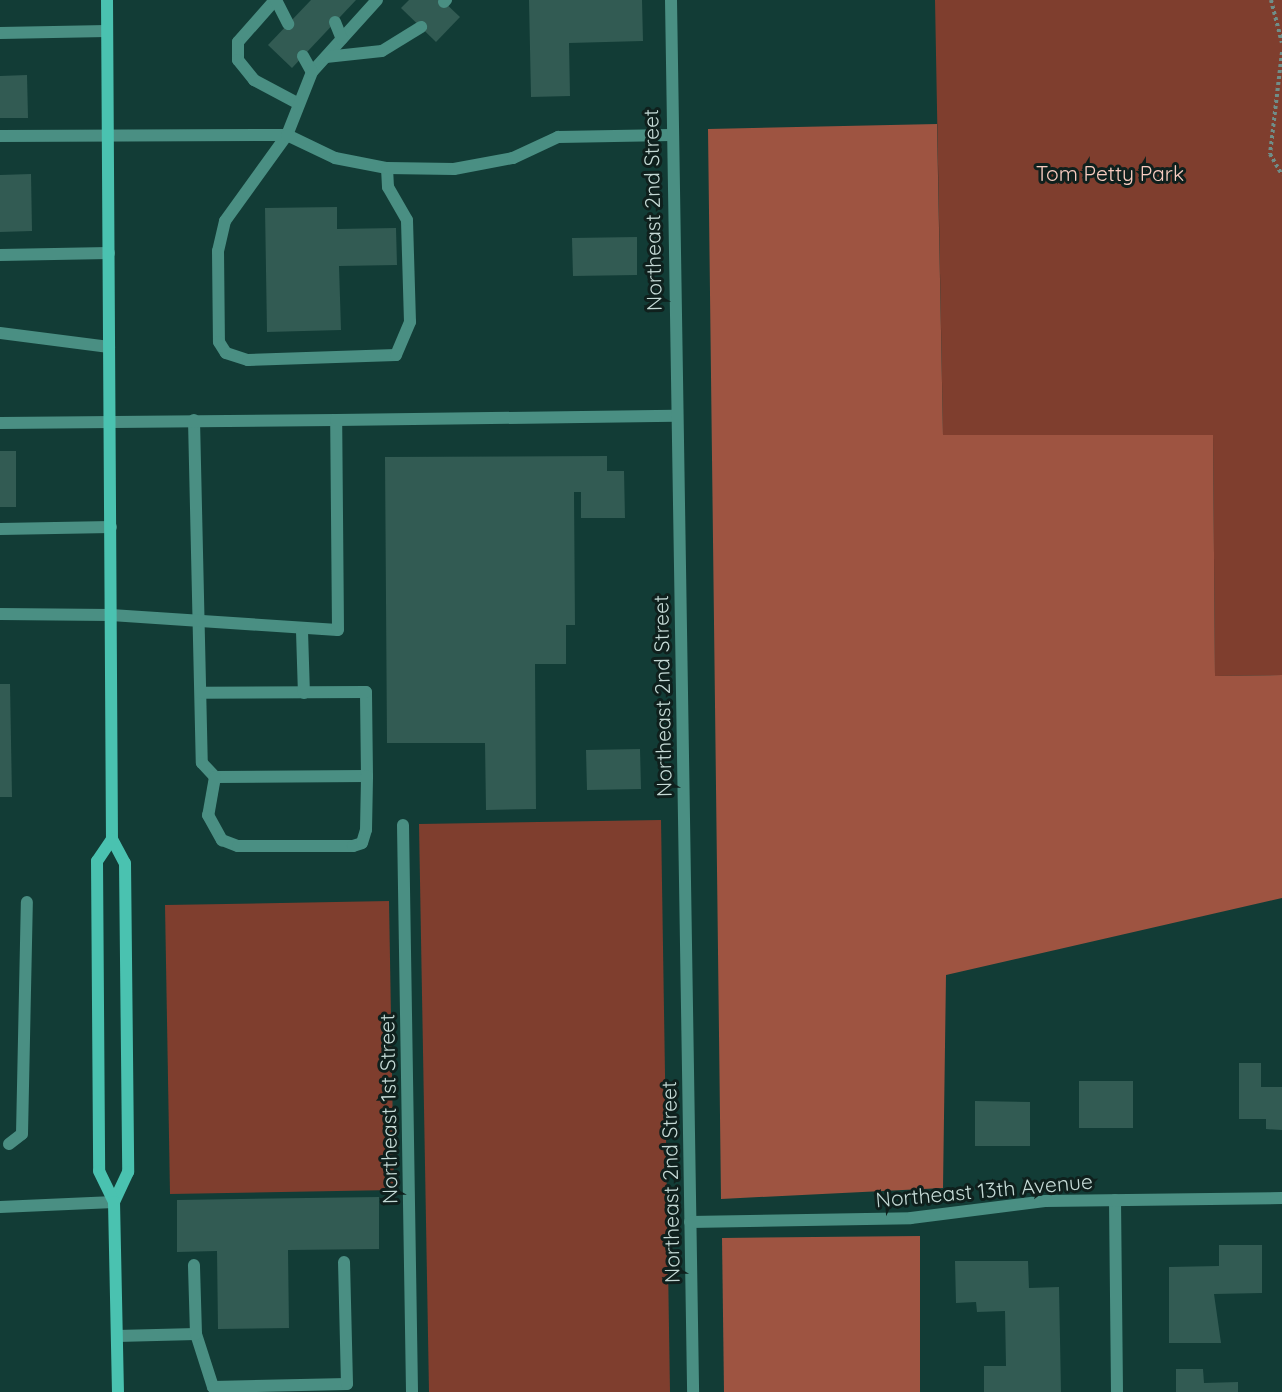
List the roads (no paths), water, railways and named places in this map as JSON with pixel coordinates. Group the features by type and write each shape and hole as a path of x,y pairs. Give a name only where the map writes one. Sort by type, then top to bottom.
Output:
{"main road":[{"path":"107,0 112,838 125,863 128,1161 114,1202 118,1392"},
{"path":"112,838 97,861 97,873 99,1171 114,1202"}],"street":[{"path":"288,24 275,0 238,42 238,60 254,80 297,103"},
{"name":"Northeast 2nd Street","path":"671,0 670,135 693,1392"},
{"path":"375,1 312,72 297,103 287,135 225,221 219,274 219,342 226,353 248,360 376,360 396,355 405,343 410,322 407,220 388,187 387,168"},
{"path":"335,22 342,39"},
{"path":"326,57 382,51 421,27"},
{"path":"0,33 107,31"},
{"path":"303,56 312,72"},
{"path":"0,136 287,135 335,158 387,168 454,169 513,158 558,137 670,135"},
{"path":"0,255 109,253"},
{"path":"0,333 109,347"},
{"path":"0,423 110,420 675,416"},
{"path":"194,420 202,763 214,777 208,815 222,840 238,846 353,846 362,843 366,830 366,692 201,693"},
{"path":"0,614 111,615 302,630 338,630 336,420"},
{"path":"0,529 111,527"},
{"path":"302,630 304,693"},
{"path":"214,777 367,776"},
{"name":"Northeast 1st Street","path":"403,825 412,1392"},
{"path":"9,1144 22,1134 27,902"},
{"name":"Northeast 13th Avenue","path":"690,1222 911,1218 1045,1201 1282,1198"},
{"path":"1115,1200 1117,1392"},
{"path":"0,1207 114,1202"},
{"path":"194,1265 196,1334 213,1387 275,1389 347,1384 344,1262"},
{"path":"117,1336 196,1334"}],"park label":[{"name":"Tom Petty Park","path":"1110,173"}]}
